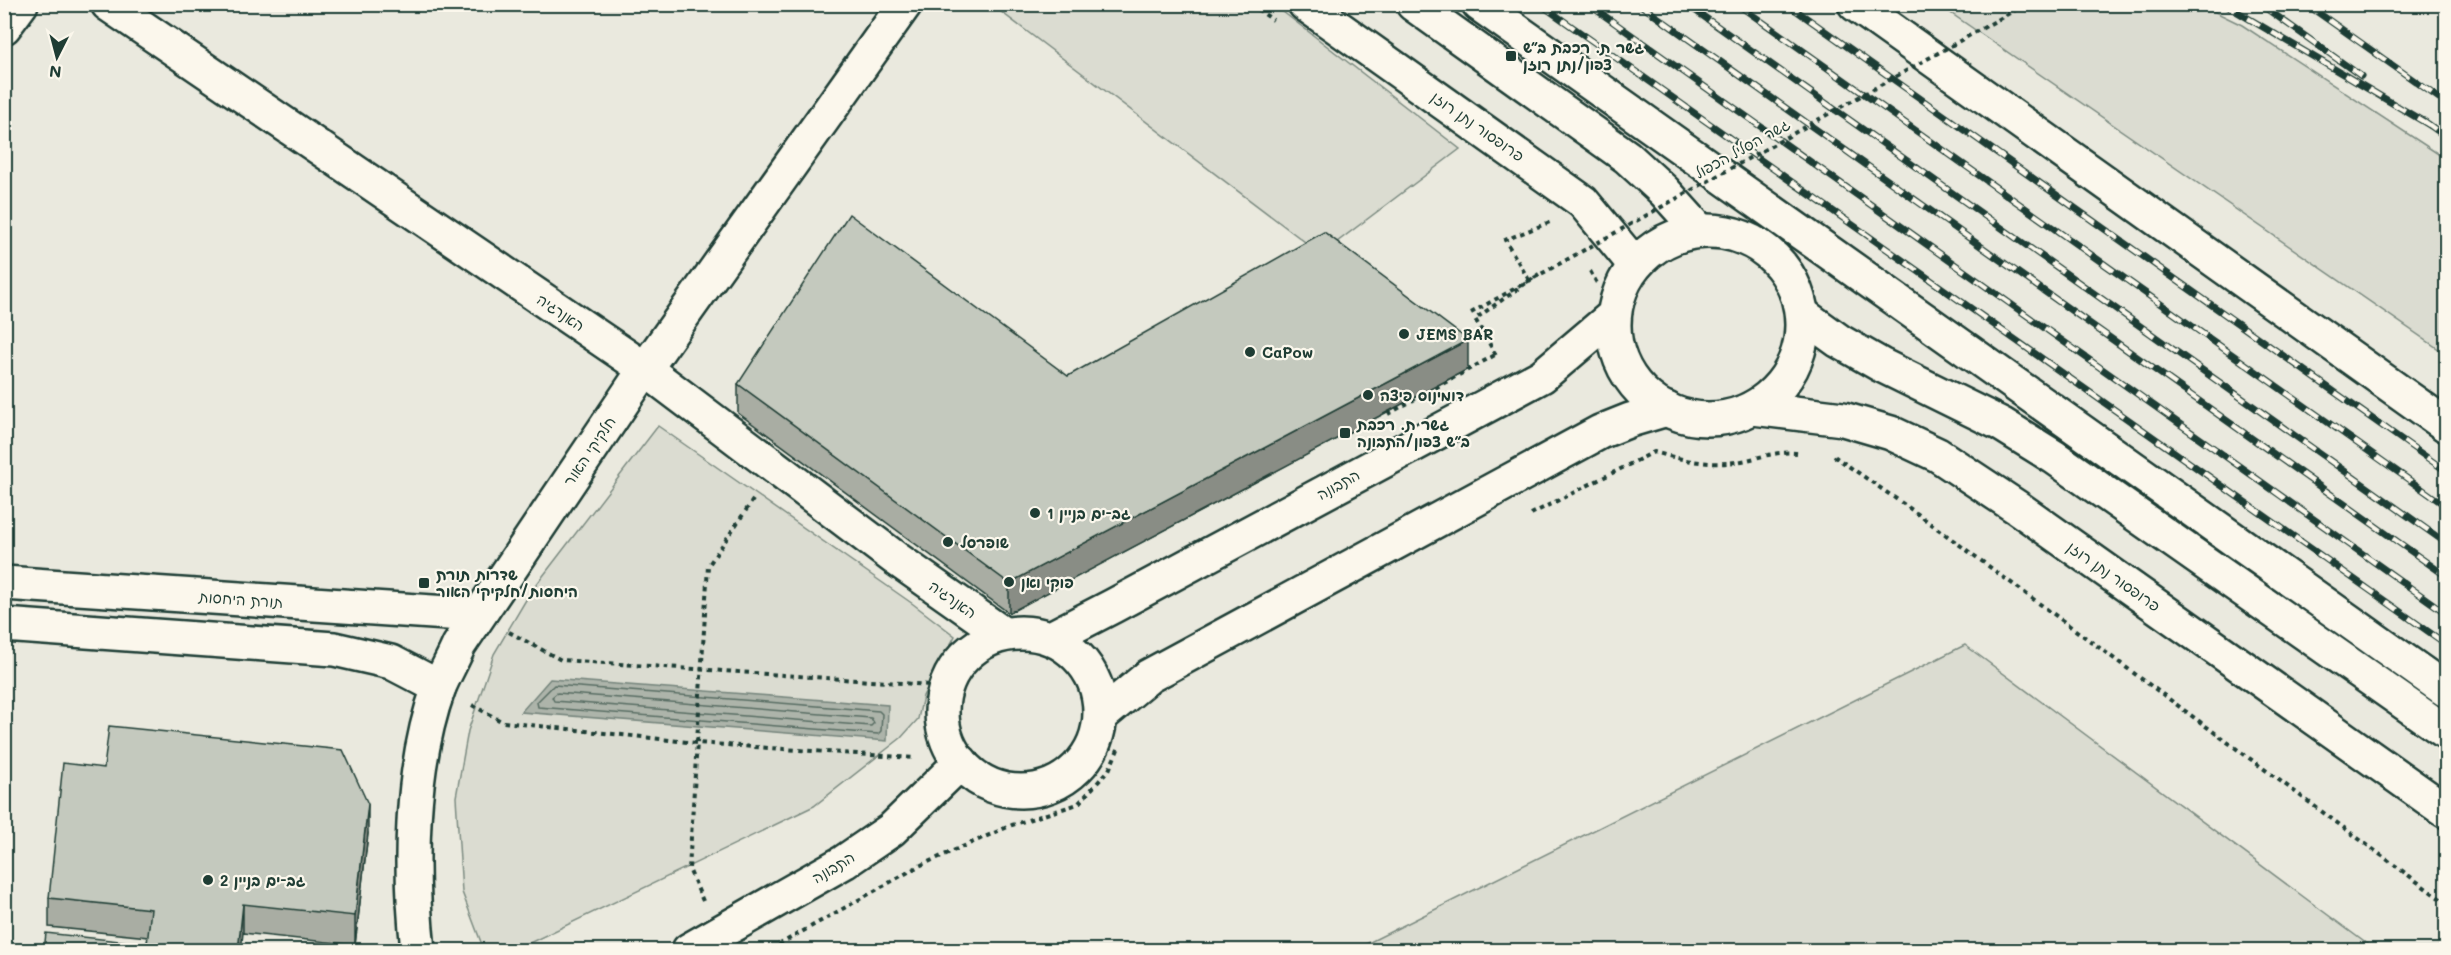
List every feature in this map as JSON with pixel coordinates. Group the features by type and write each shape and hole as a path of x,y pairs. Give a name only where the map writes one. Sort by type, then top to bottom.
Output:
{"street":[{"path":"4,27 21,4"},
{"name":"האנרגיה","path":"108,4 645,369 895,558 1003,634"},
{"name":"חלקיקי האור","path":"418,951 414,909 414,827 422,751 440,687 459,645 477,615 645,369 905,4"},
{"name":"פרופסור נתן רוזן","path":"1305,4 1583,202 1635,266"},
{"path":"1413,4 1627,156 1664,191 1700,231"},
{"path":"1479,4 2446,690"},
{"path":"1855,4 2446,425"},
{"path":"1700,231 1729,233 1756,243 1779,262 1795,287 1803,315 1801,344 1791,370 1775,392 1753,408 1736,415 1705,419 1686,416 1667,409 1644,393 1632,380 1620,359 1615,337 1614,315 1621,289 1635,266 1660,244 1675,237 1700,231"},
{"name":"התבונה","path":"1051,638 1542,376 1614,315"},
{"path":"1803,315 1839,341 1881,365 2001,424 2054,457 2446,732"},
{"name":"פרופסור נתן רוזן","path":"1753,408 1843,419 1891,433 1938,455 2018,508 2446,811"},
{"path":"1101,716 1149,676 1220,637 1600,432 1667,409"},
{"name":"תורת היחסות","path":"4,583 477,615"},
{"path":"4,625 334,648 391,662 440,687"},
{"path":"1027,632 1051,638 1072,650 1089,669 1099,692 1101,716 1098,735 1091,752 1080,767 1058,783 1032,791 1004,790 979,780 961,762 946,739 941,712 945,686 958,662 978,644 1003,634 1027,632"},
{"name":"התבונה","path":"689,951 844,862 891,830 961,762"}],"path":[{"name":"גשר הסליל הכפול","path":"1471,313 2026,4"},
{"path":"1529,280 1505,240 1560,218"},
{"path":"1517,389 1475,320 1539,274"},
{"path":"1525,517 1654,452 1696,464 1740,462 1779,451 1801,453"},
{"path":"1823,454 1834,455 1915,512 2446,903"},
{"path":"717,935 689,868 708,566 775,467"},
{"path":"477,615 561,660 945,686"},
{"path":"440,687 503,722 697,743 961,762"},
{"path":"767,951 919,866 1012,825 1078,804 1109,770 1121,743"}],"shaded area":[{"path":"5,5 2446,5 2446,950 5,950"},
{"path":"992,5 1274,5 1460,149 1321,254"},
{"path":"1939,5 2201,5 2242,25 2446,159 2446,354"},
{"path":"658,426 913,604 955,636 923,696 918,719 901,738 814,806 515,950 484,950 462,892 456,797 468,731 494,654 530,593"},
{"path":"1965,645 2375,950 1354,950"}],"water":[{"path":"550,679 888,705 887,741 521,712"}],"building":[{"name":"גב-ים בניין 1","path":"849,214 1068,376 1324,232 1468,340 1009,583 738,384"},
{"name":"גב-ים בניין 2","path":"109,726 343,750 368,804 355,916 243,904 238,951 44,951 46,933 147,944 151,909 49,898 63,763 104,768"}],"railway":[{"path":"1540,4 2446,644"},
{"path":"1588,4 2446,613"},
{"path":"1639,4 2446,576"},
{"path":"1686,4 2446,543"},
{"path":"1737,4 2446,506"},
{"path":"1787,4 2446,471"},
{"path":"2224,4 2431,126"},
{"path":"2260,4 2361,76"},
{"path":"2306,4 2446,103"},
{"path":"2424,121 2446,137"}],"place":[{"name":"גשר ת. רכבת ב״ש צפון/נתן רוזן","path":"1511,56"},
{"name":"JEMS BAR","path":"1404,334"},
{"name":"CaPow","path":"1250,352"},
{"name":"דומינוס פיצה","path":"1368,395"},
{"name":"גשר ת. רכבת ב״ש צפון/התבונה","path":"1345,433"},
{"name":"גב-ים בניין 1","path":"1035,513"},
{"name":"שופרסל","path":"948,542"},
{"name":"פוקי ואן","path":"1009,582"},
{"name":"שדרות תורת היחסות/חלקיקי האור","path":"424,583"},
{"name":"גב-ים בניין 2","path":"208,880"}]}
